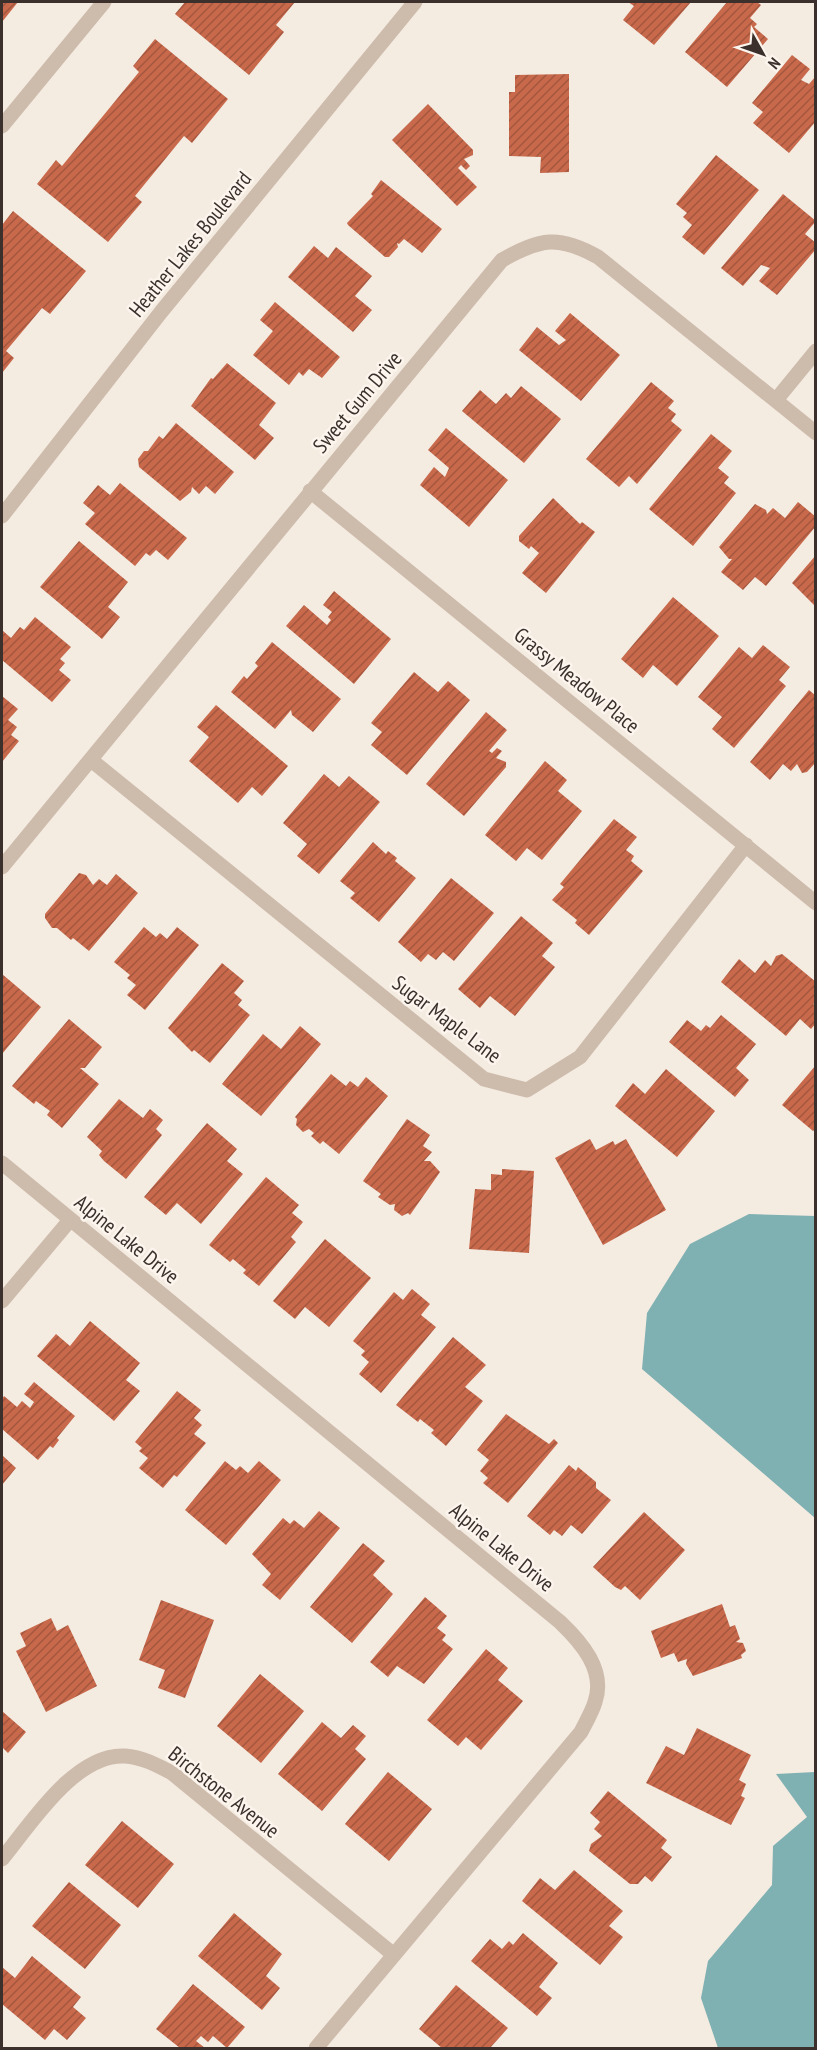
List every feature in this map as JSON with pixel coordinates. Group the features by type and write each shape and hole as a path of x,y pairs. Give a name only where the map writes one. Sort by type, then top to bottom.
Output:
{"street":[{"path":"2,126 104,2"},
{"name":"Heather Lakes Boulevard","path":"2,516 161,312 415,2"},
{"name":"Sweet Gum Drive","path":"2,867 502,260 526,246 551,240 575,244 598,257 816,433"},
{"path":"776,400 816,351"},
{"name":"Grassy Meadow Place","path":"310,491 816,903"},
{"name":"Sugar Maple Lane","path":"91,760 484,1079 527,1090 580,1058 746,845"},
{"name":"Alpine Lake Drive","path":"2,1163 560,1622 581,1642 596,1670 596,1700 581,1732 316,2049"},
{"path":"2,1301 70,1220"},
{"name":"Birchstone Avenue","path":"2,1859 71,1777 93,1762 123,1755 147,1760 172,1773 394,1955"}],"water":[{"path":"749,1214 815,1216 815,1518 642,1369 647,1313 690,1244"},
{"path":"815,1772 815,2048 718,2048 701,1998 708,1961 772,1885 773,1846 807,1817 776,1774"}],"building":[{"path":"2,2 18,2 2,22"},
{"path":"185,2 295,2 276,25 284,32 249,75 175,14"},
{"path":"628,2 691,2 654,45 623,20 634,6"},
{"path":"727,2 757,2 761,5 750,18 757,24 754,27 768,39 727,87 685,52"},
{"path":"155,39 228,99 192,143 184,136 135,196 142,202 108,242 37,184 56,160 62,166 139,72 133,66"},
{"path":"792,55 810,69 801,80 809,84 816,76 816,121 789,153 753,123 763,112 752,103"},
{"path":"569,74 569,172 540,173 541,157 509,156 509,92 515,92 515,75"},
{"path":"428,104 473,150 473,155 464,159 470,166 466,170 461,165 458,168 477,187 457,206 392,140"},
{"path":"716,155 759,190 704,255 682,237 692,225 683,217 687,213 676,204"},
{"path":"381,180 442,229 422,253 404,239 399,244 397,243 398,247 389,257 385,257 348,225 347,223 373,196 371,194"},
{"path":"783,194 816,221 805,234 816,243 816,249 777,295 759,281 770,268 761,265 743,286 721,268"},
{"path":"13,211 86,271 50,314 42,308 6,351 14,358 2,373 2,225"},
{"path":"314,246 328,258 336,247 372,276 355,296 372,310 353,332 288,277"},
{"path":"275,302 340,357 322,378 309,369 303,376 299,372 289,385 253,355 273,331 260,320"},
{"path":"570,313 620,355 581,401 519,350 537,327 559,345 566,340 555,331"},
{"path":"227,363 276,403 259,425 274,438 255,460 191,406 211,378 213,379"},
{"path":"651,382 674,401 668,408 676,414 671,421 682,430 637,484 629,476 619,487 586,459"},
{"path":"521,386 561,419 524,463 462,411 480,390 496,404 506,393 511,398"},
{"path":"176,423 234,472 215,494 206,486 199,494 192,487 191,492 180,501 139,467 138,459 144,451 148,451 159,436 163,439"},
{"path":"446,428 508,480 469,527 420,485 434,467 445,477 449,468 428,450"},
{"path":"711,434 732,451 718,468 729,477 724,483 736,493 693,546 649,509"},
{"path":"120,483 187,538 168,560 156,550 150,556 146,553 135,566 85,524 95,513 83,503 98,485 110,495"},
{"path":"553,498 580,524 582,522 595,532 546,593 522,573 539,553 531,546 529,549 519,541 519,536"},
{"path":"798,502 816,517 816,526 766,586 755,577 743,590 721,572 732,559 729,559 719,547 755,504 766,510 767,514 773,508 785,518"},
{"path":"79,541 128,582 108,607 120,617 102,639 40,587"},
{"path":"816,555 816,607 792,583"},
{"path":"334,591 391,639 354,684 286,626 304,605 327,625 331,620 328,617 332,612 323,605"},
{"path":"673,597 719,636 677,686 653,665 643,678 621,659"},
{"path":"35,617 71,647 60,659 65,663 59,670 71,680 52,702 2,660 2,630 11,638 20,627 24,630"},
{"path":"272,642 341,699 313,732 292,715 291,710 275,729 231,692 244,676 247,679 258,666 255,663"},
{"path":"763,645 790,667 779,680 786,686 734,748 712,729 722,717 698,697 739,647 752,658"},
{"path":"414,672 438,692 448,681 470,700 407,775 371,745 382,732 371,723"},
{"path":"809,690 816,696 816,762 807,772 802,773 797,764 791,771 783,764 770,780 750,762"},
{"path":"2,696 18,709 8,720 17,727 11,735 19,741 2,762"},
{"path":"216,705 288,766 262,796 252,787 238,803 189,761 209,737 197,727"},
{"path":"486,712 507,730 489,751 492,753 497,748 502,751 496,758 506,762 506,767 464,816 426,784"},
{"path":"545,761 567,780 558,791 582,811 542,860 527,848 516,861 485,835"},
{"path":"324,774 339,787 349,776 380,802 319,874 297,856 307,844 283,823"},
{"path":"614,819 637,837 626,850 634,856 631,861 643,871 589,935 575,923 577,920 552,900 564,887 560,884"},
{"path":"373,842 386,854 388,851 397,858 395,861 416,878 379,922 350,898 355,893 340,881"},
{"path":"79,873 86,875 93,885 99,879 107,885 116,874 138,893 89,951 57,928 52,928 45,918 45,914"},
{"path":"451,878 494,913 454,961 443,952 436,960 428,954 421,962 398,942"},
{"path":"521,916 553,943 542,956 555,967 515,1016 490,996 480,1008 458,989"},
{"path":"144,927 156,937 160,933 167,939 177,927 199,945 145,1010 127,995 136,985 127,978 130,975 114,962"},
{"path":"782,954 816,982 816,1003 813,1004 816,1006 816,1023 811,1029 800,1019 786,1036 721,982 739,959 755,973 765,960 771,966 776,956"},
{"path":"222,963 244,981 234,993 242,1000 238,1005 250,1015 210,1063 194,1050 192,1052 168,1028"},
{"path":"2,974 41,1007 2,1054"},
{"path":"721,1015 756,1044 736,1068 749,1080 735,1097 669,1042 687,1020 701,1031 706,1025 710,1028"},
{"path":"69,1019 102,1047 85,1068 80,1068 99,1084 62,1128 47,1115 50,1111 36,1101 34,1104 12,1086"},
{"path":"300,1026 321,1044 261,1116 222,1084 263,1034 281,1049"},
{"path":"816,1065 816,1128 813,1131 782,1105"},
{"path":"666,1069 715,1111 677,1157 615,1106 633,1083 645,1094"},
{"path":"331,1074 346,1086 350,1081 358,1087 366,1077 388,1096 339,1154 323,1141 320,1144 311,1136 314,1133 309,1129 303,1132 296,1125 295,1117"},
{"path":"119,1099 143,1118 150,1109 163,1120 156,1129 162,1135 126,1179 104,1161 99,1155 102,1151 87,1137"},
{"path":"407,1119 430,1135 423,1146 432,1152 424,1161 430,1161 440,1172 410,1215 408,1213 402,1216 394,1210 395,1204 390,1205 378,1197 381,1194 363,1181"},
{"path":"207,1123 237,1149 227,1161 243,1174 201,1224 177,1203 166,1215 144,1197"},
{"path":"590,1139 596,1150 613,1141 615,1145 626,1139 666,1210 603,1245 555,1158"},
{"path":"502,1169 534,1171 529,1253 469,1249 475,1189 491,1190 491,1174 502,1175"},
{"path":"266,1177 299,1205 292,1213 303,1222 291,1237 296,1242 259,1286 243,1273 246,1270 233,1259 230,1262 209,1245"},
{"path":"325,1239 371,1278 329,1327 305,1307 295,1319 273,1301"},
{"path":"412,1289 430,1304 421,1315 436,1327 381,1393 359,1374 369,1362 361,1355 365,1351 353,1341 394,1292 403,1300"},
{"path":"90,1321 140,1363 126,1380 140,1391 114,1421 37,1356 56,1334 70,1346"},
{"path":"453,1337 486,1365 465,1387 483,1401 446,1446 431,1433 434,1430 420,1419 418,1422 396,1405"},
{"path":"34,1382 75,1416 57,1438 59,1440 53,1448 50,1446 38,1460 2,1429 2,1399 4,1396 17,1407 22,1401 30,1408 34,1402 24,1394"},
{"path":"177,1391 201,1410 194,1418 202,1425 194,1434 206,1443 177,1477 174,1475 163,1488 139,1468 148,1458 139,1451 142,1448 135,1442"},
{"path":"506,1414 549,1444 554,1439 558,1443 508,1503 483,1483 488,1478 480,1471 489,1460 477,1450"},
{"path":"2,1455 16,1468 2,1485"},
{"path":"225,1461 236,1470 240,1466 248,1473 259,1461 281,1480 226,1545 185,1510"},
{"path":"569,1465 576,1471 578,1467 596,1482 596,1488 611,1500 582,1534 571,1525 562,1536 554,1530 550,1535 527,1516"},
{"path":"319,1511 340,1528 280,1600 262,1585 271,1574 252,1554 283,1518 290,1524 294,1520 304,1528"},
{"path":"644,1512 685,1550 640,1600 625,1586 621,1590 615,1587 593,1567"},
{"path":"363,1543 385,1561 373,1575 393,1594 352,1643 310,1607"},
{"path":"425,1597 447,1616 437,1628 446,1635 442,1640 453,1649 424,1684 397,1666 388,1677 370,1662"},
{"path":"161,1600 214,1620 185,1698 158,1688 165,1670 139,1660"},
{"path":"722,1604 730,1627 735,1625 740,1639 736,1642 743,1643 746,1651 741,1655 742,1658 693,1676 686,1664 687,1659 678,1662 674,1653 661,1658 651,1631"},
{"path":"51,1618 57,1631 68,1625 97,1686 46,1712 16,1651 26,1646 20,1633"},
{"path":"486,1649 508,1668 498,1680 523,1701 481,1750 466,1737 458,1746 427,1720"},
{"path":"260,1674 304,1711 261,1763 217,1726"},
{"path":"2,1711 26,1732 8,1753 2,1747"},
{"path":"322,1722 341,1738 353,1725 366,1736 355,1749 366,1759 322,1811 278,1774"},
{"path":"697,1728 751,1755 739,1780 746,1784 741,1796 745,1798 731,1825 646,1783 666,1746 684,1755"},
{"path":"388,1772 432,1809 389,1861 345,1824"},
{"path":"608,1791 667,1840 661,1848 672,1857 652,1882 645,1876 638,1884 630,1884 589,1851 591,1844 602,1836 594,1829 600,1822 590,1813"},
{"path":"122,1821 174,1864 138,1908 85,1865"},
{"path":"574,1870 623,1911 609,1926 623,1937 600,1965 522,1901 540,1878 555,1890"},
{"path":"69,1882 121,1925 85,1969 32,1926"},
{"path":"234,1913 282,1954 266,1976 280,1988 262,2010 198,1956"},
{"path":"523,1933 558,1963 539,1987 552,1998 537,2016 471,1961 490,1939 502,1949 509,1941 513,1945"},
{"path":"32,1956 81,1997 73,2007 86,2018 67,2040 54,2029 45,2040 2,2004 2,1967 15,1978"},
{"path":"193,1984 245,2027 227,2048 213,2036 208,2042 201,2036 196,2041 205,2048 180,2048 156,2029"},
{"path":"456,1985 508,2028 490,2048 442,2048 419,2029"}]}
